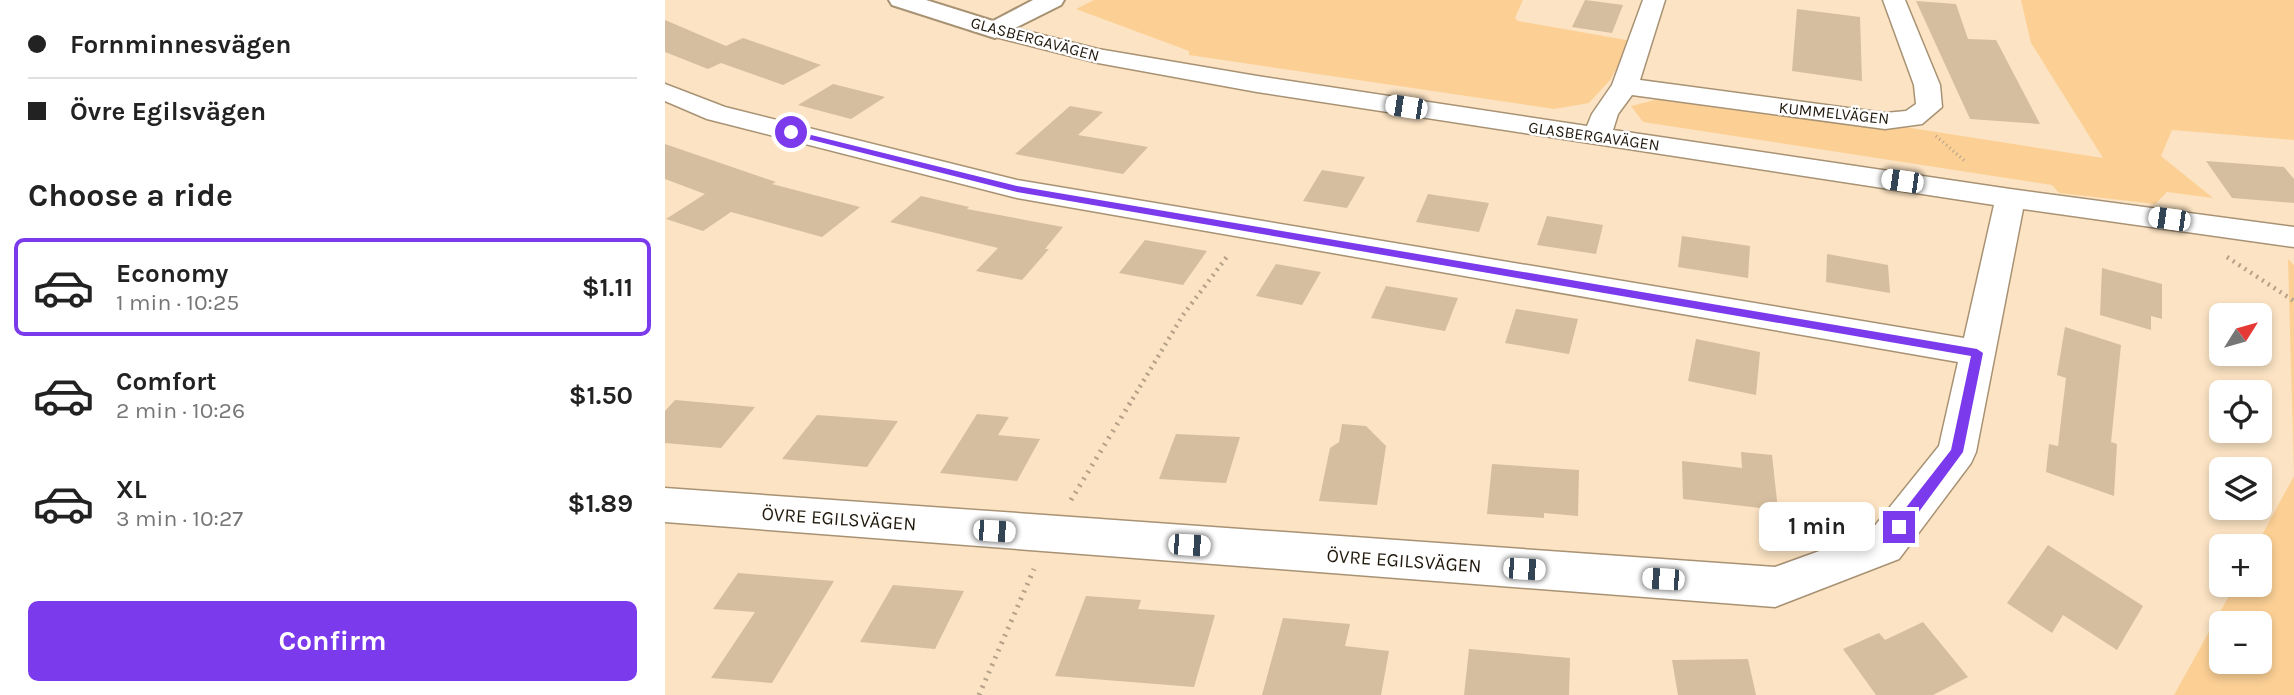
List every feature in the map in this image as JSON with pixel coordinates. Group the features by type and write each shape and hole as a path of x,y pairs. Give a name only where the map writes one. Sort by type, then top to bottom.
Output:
{"street":[{"name":"GLASBERGAVÄGEN","path":"901,0 1053,47 1124,61 1597,136 2010,198 2294,237"},
{"path":"995,30 1052,0"},
{"path":"1597,136 1605,114 1625,86 1654,0"},
{"name":"KUMMELVÄGEN","path":"1625,86 1885,121 1913,118 1929,107 1927,85 1894,0"},
{"path":"665,92 716,113 1017,189 1977,353"},
{"name":"ÖVRE EGILSVÄGEN","path":"665,506 1775,587 1884,546 1957,452 2010,198"}],"path":[{"path":"1913,118 1967,163"},
{"path":"979,695 1049,536 1183,315 1248,229"},
{"path":"2220,252 2294,301"}],"shaded area":[{"path":"1094,0 1523,0 1515,18 1518,21 1632,41 1610,80 1589,103 1554,109 1189,55 1189,51 1076,9"},
{"path":"2021,0 2294,0 2294,140 2172,130 2161,156 2213,198 2167,192 2155,204 2059,193 2052,185 1643,122 1631,106 1659,99 1698,101 1700,95 2103,158 2031,43"},
{"path":"2288,259 2294,265 2294,476"},
{"path":"2294,476 2294,695 2174,695 2209,632 2209,674 2272,674 2272,611 2221,611 2228,597 2272,597 2272,534 2263,534"}],"building":[{"path":"1585,0 1623,5 1612,33 1572,27"},
{"path":"1916,1 1956,4 1968,39 1996,40 2040,124 1970,119"},
{"path":"1797,9 1860,17 1862,81 1792,71"},
{"path":"665,20 726,46 743,38 821,65 783,85 721,63 708,69 665,52"},
{"path":"833,84 885,97 851,119 798,105"},
{"path":"1070,106 1103,112 1078,135 1148,147 1123,174 1015,154"},
{"path":"665,144 776,182 772,184 860,207 822,237 731,212 703,231 666,219 705,194 665,179"},
{"path":"2206,161 2284,167 2294,179 2294,203 2232,198"},
{"path":"1322,170 1365,177 1347,208 1303,201"},
{"path":"1428,194 1489,203 1479,232 1416,222"},
{"path":"921,196 969,207 967,209 1063,227 1045,249 1049,249 1022,280 976,271 998,248 890,222"},
{"path":"1547,216 1603,225 1596,254 1537,245"},
{"path":"1682,236 1750,246 1748,278 1678,267"},
{"path":"1145,240 1207,251 1183,285 1119,273"},
{"path":"1827,254 1888,265 1890,293 1826,282"},
{"path":"1276,264 1321,272 1302,305 1256,296"},
{"path":"2102,268 2162,284 2162,319 2151,316 2151,330 2100,315"},
{"path":"1386,286 1458,298 1445,331 1371,318"},
{"path":"1516,309 1578,319 1569,354 1505,343"},
{"path":"2065,327 2121,345 2111,442 2117,444 2114,496 2046,472 2049,444 2058,446 2066,378 2057,375"},
{"path":"1696,339 1760,352 1756,395 1688,381"},
{"path":"675,400 755,407 721,448 665,443 665,411"},
{"path":"977,414 1009,417 998,435 1040,439 1017,481 940,473"},
{"path":"817,415 898,421 867,467 782,459"},
{"path":"1342,424 1366,426 1386,446 1377,505 1319,501 1330,448 1339,442"},
{"path":"1176,434 1240,437 1226,483 1159,479"},
{"path":"1741,452 1772,455 1778,510 1683,499 1682,461 1742,468"},
{"path":"1492,464 1579,470 1578,516 1544,513 1544,518 1487,514"},
{"path":"2048,545 2143,606 2117,650 2063,615 2052,633 2007,603"},
{"path":"738,573 834,581 772,683 711,678 755,612 713,609"},
{"path":"893,585 964,591 935,649 860,642"},
{"path":"1086,596 1141,600 1138,609 1215,615 1194,687 1055,676"},
{"path":"1283,618 1350,624 1345,646 1389,651 1381,695 1262,695"},
{"path":"1923,622 1968,677 1933,695 1876,695 1843,649 1879,633 1885,640"},
{"path":"1469,649 1570,658 1569,695 1464,695"},
{"path":"1748,659 1756,695 1678,695 1672,660"}],"route":[{"path":"791,132 1017,189 1977,353 1957,452 1899,527"}]}
